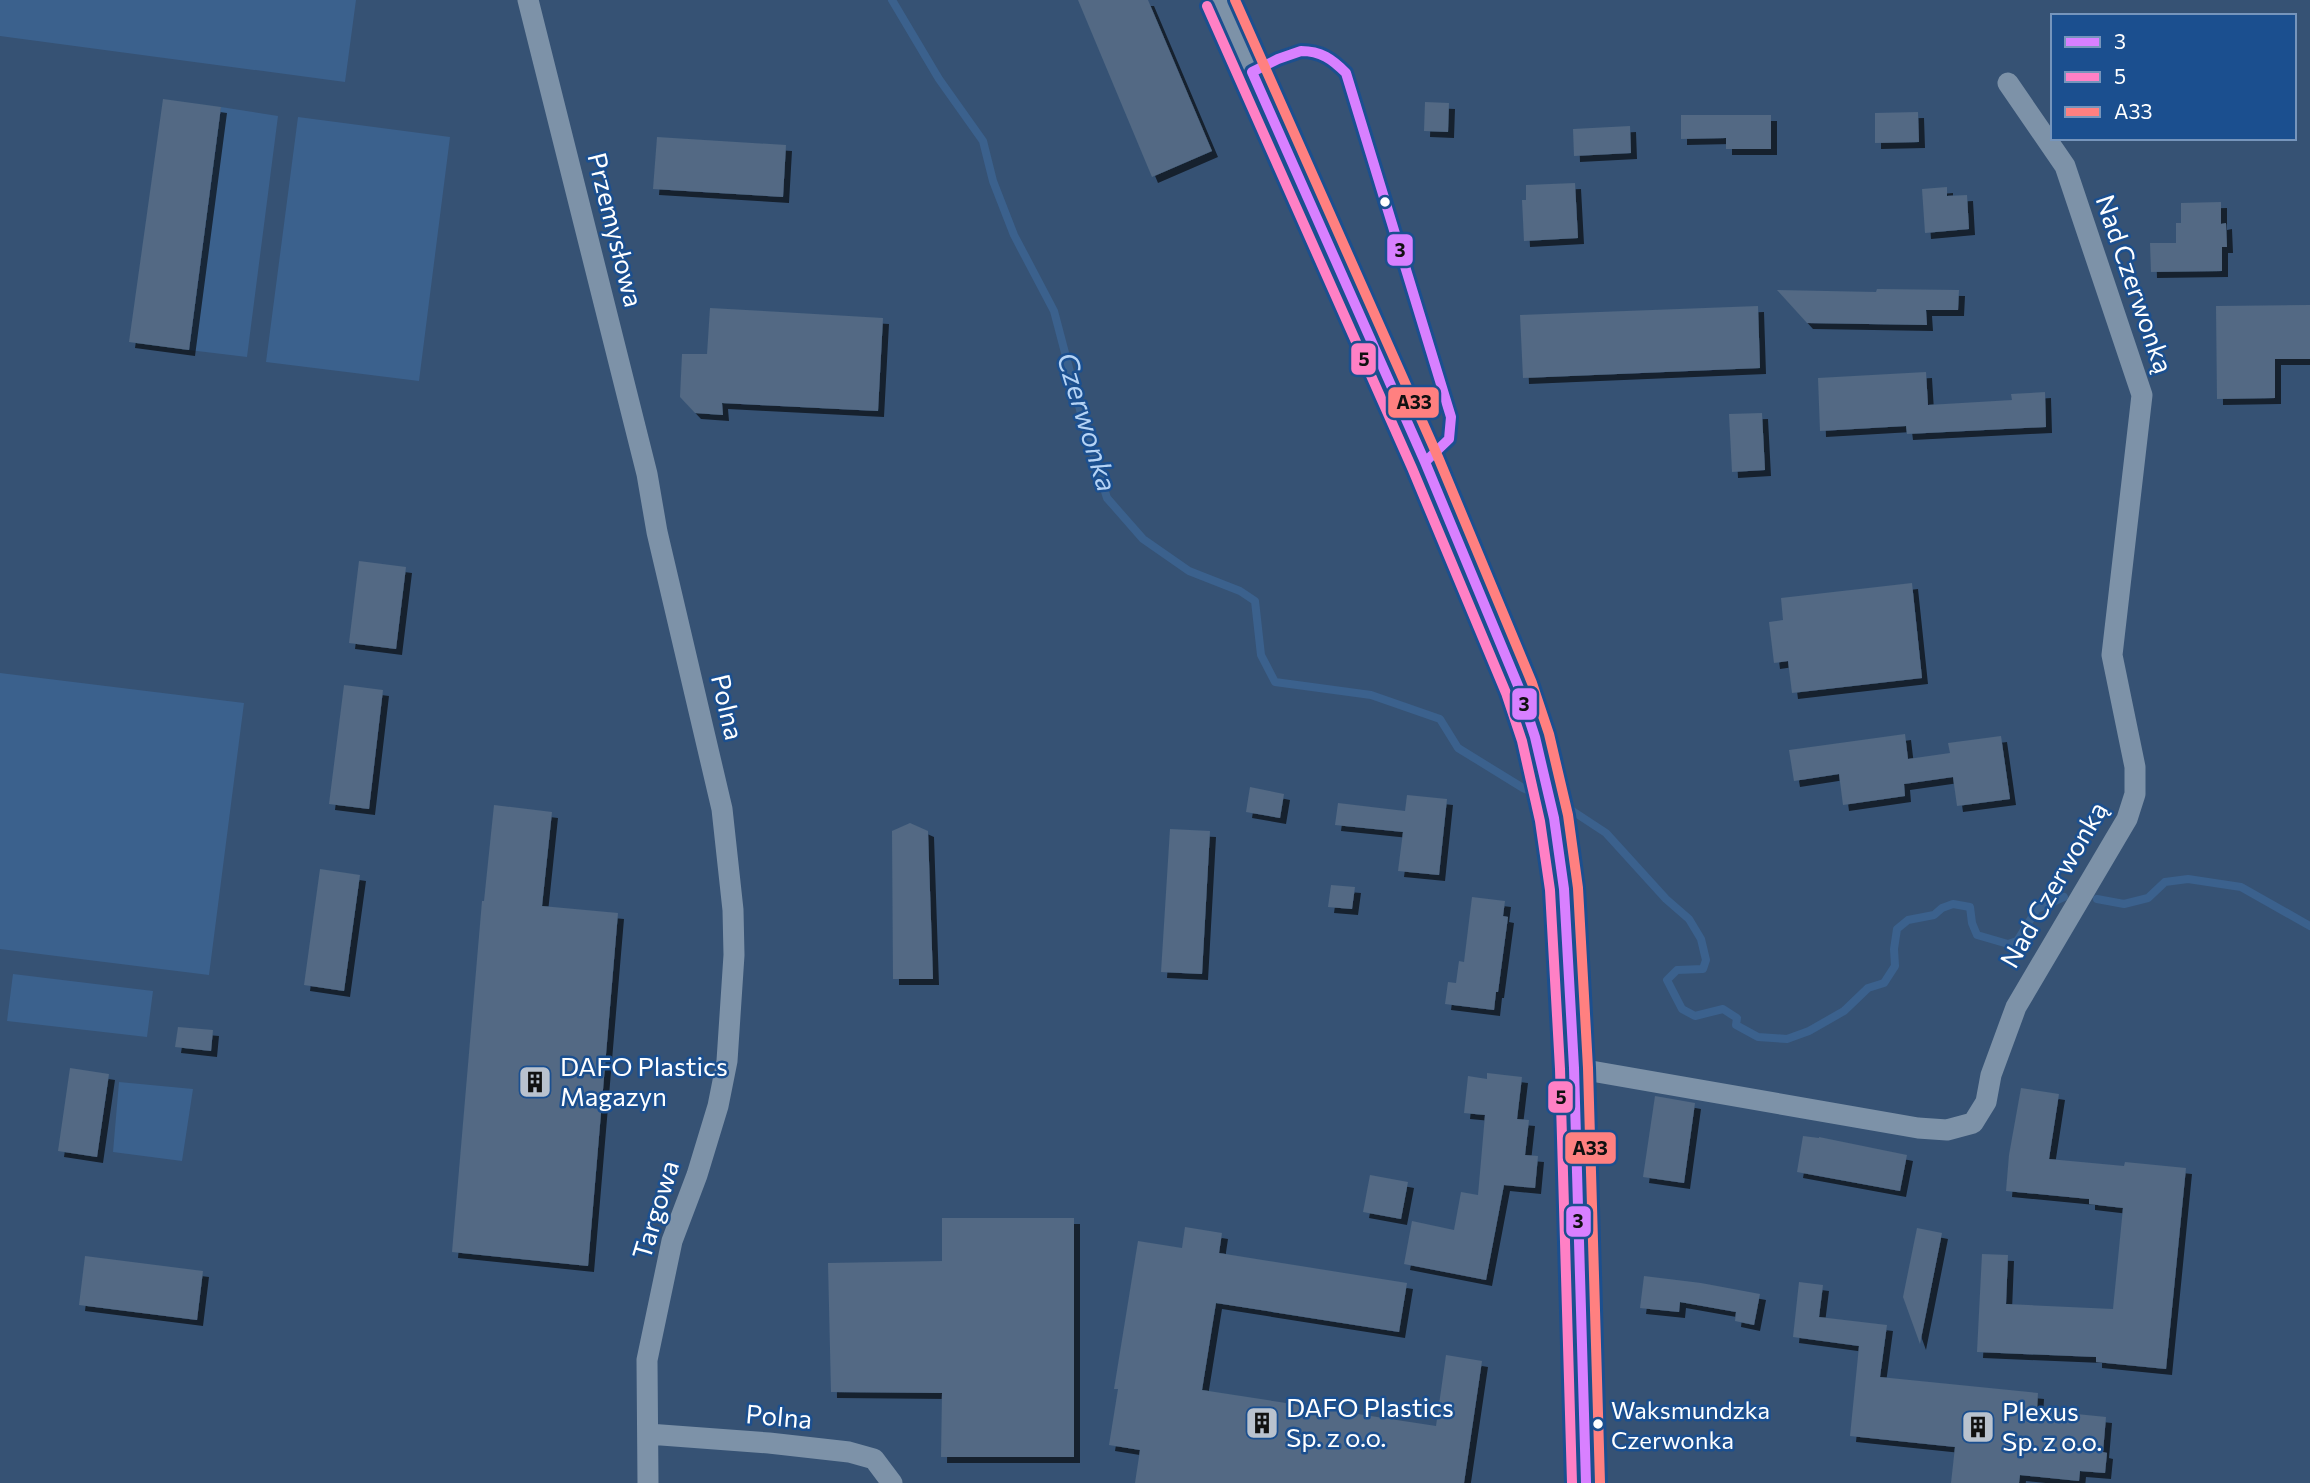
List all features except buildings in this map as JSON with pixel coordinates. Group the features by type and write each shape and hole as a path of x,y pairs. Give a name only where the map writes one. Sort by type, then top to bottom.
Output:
{"street":[{"name":"Przemysłowa","path":"528,0 647,474"},
{"path":"1220,0 1425,462 1519,688 1544,773 1554,818 1564,889 1574,1068 1586,1483"},
{"name":"Nad Czerwonką","path":"1574,1068 1918,1128 1947,1130 1973,1123 1986,1102 1991,1075 2016,1007 2127,819 2135,794 2135,766 2112,655 2143,395 2065,166 2008,83"},
{"name":"Polna","path":"647,474 656,532 722,809 733,910 734,955"},
{"name":"Targowa","path":"648,1483 647,1360 672,1241 697,1175 718,1106 727,1061 734,955"},
{"name":"Polna","path":"648,1434 849,1452 874,1459 892,1483"}],"water":[{"path":"0,0 356,0 345,82 0,36"},
{"path":"221,107 278,116 247,357 189,350"},
{"path":"298,117 450,137 419,381 266,362"},
{"path":"0,673 244,703 209,975 0,949"},
{"path":"13,974 153,991 147,1037 7,1021"},
{"path":"119,1082 193,1089 182,1161 113,1152"}],"waterway":[{"name":"Czerwonka","path":"892,0 939,79 983,141 993,181 1014,235 1054,311 1107,498 1143,539 1189,571 1240,591 1255,601 1261,655 1275,682 1371,695 1440,719 1458,748 1523,788 1571,810 1606,833 1666,899 1689,919 1701,939 1706,960 1703,969 1677,970 1667,980 1682,1009 1695,1016 1723,1009 1737,1018 1736,1025 1758,1037 1787,1039 1809,1031 1844,1011 1868,988 1884,983 1895,966 1897,929 1908,920 1934,915 1953,904 1970,907 1977,935 2008,944 2017,941 2037,909 2064,897"},
{"name":"Czerwonka","path":"2097,899 2124,904 2148,898 2165,882 2188,879 2241,887 2310,926"}],"transit line":[{"name":"A33","path":"1235,0 1438,457 1532,683 1549,734 1568,815 1578,888 1588,1068 1600,1483"},
{"name":"5","path":"1207,6 1412,468 1506,693 1522,741 1540,821 1550,890 1560,1069 1572,1483"},
{"name":"3","path":"1301,51 1326,57 1346,73 1451,417 1449,439 1425,462 1252,72 1301,51"},
{"name":"3","path":"1425,462 1519,688 1535,737 1554,818 1564,889 1574,1068 1586,1483"}],"place":[{"name":"DAFO Plastics Magazyn","path":"535,1082"},
{"name":"DAFO Plastics Sp. z o.o.","path":"1262,1423"},
{"name":"Waksmundzka Czerwonka","path":"1598,1424"},
{"name":"Plexus Sp. z o.o.","path":"1978,1427"}]}
